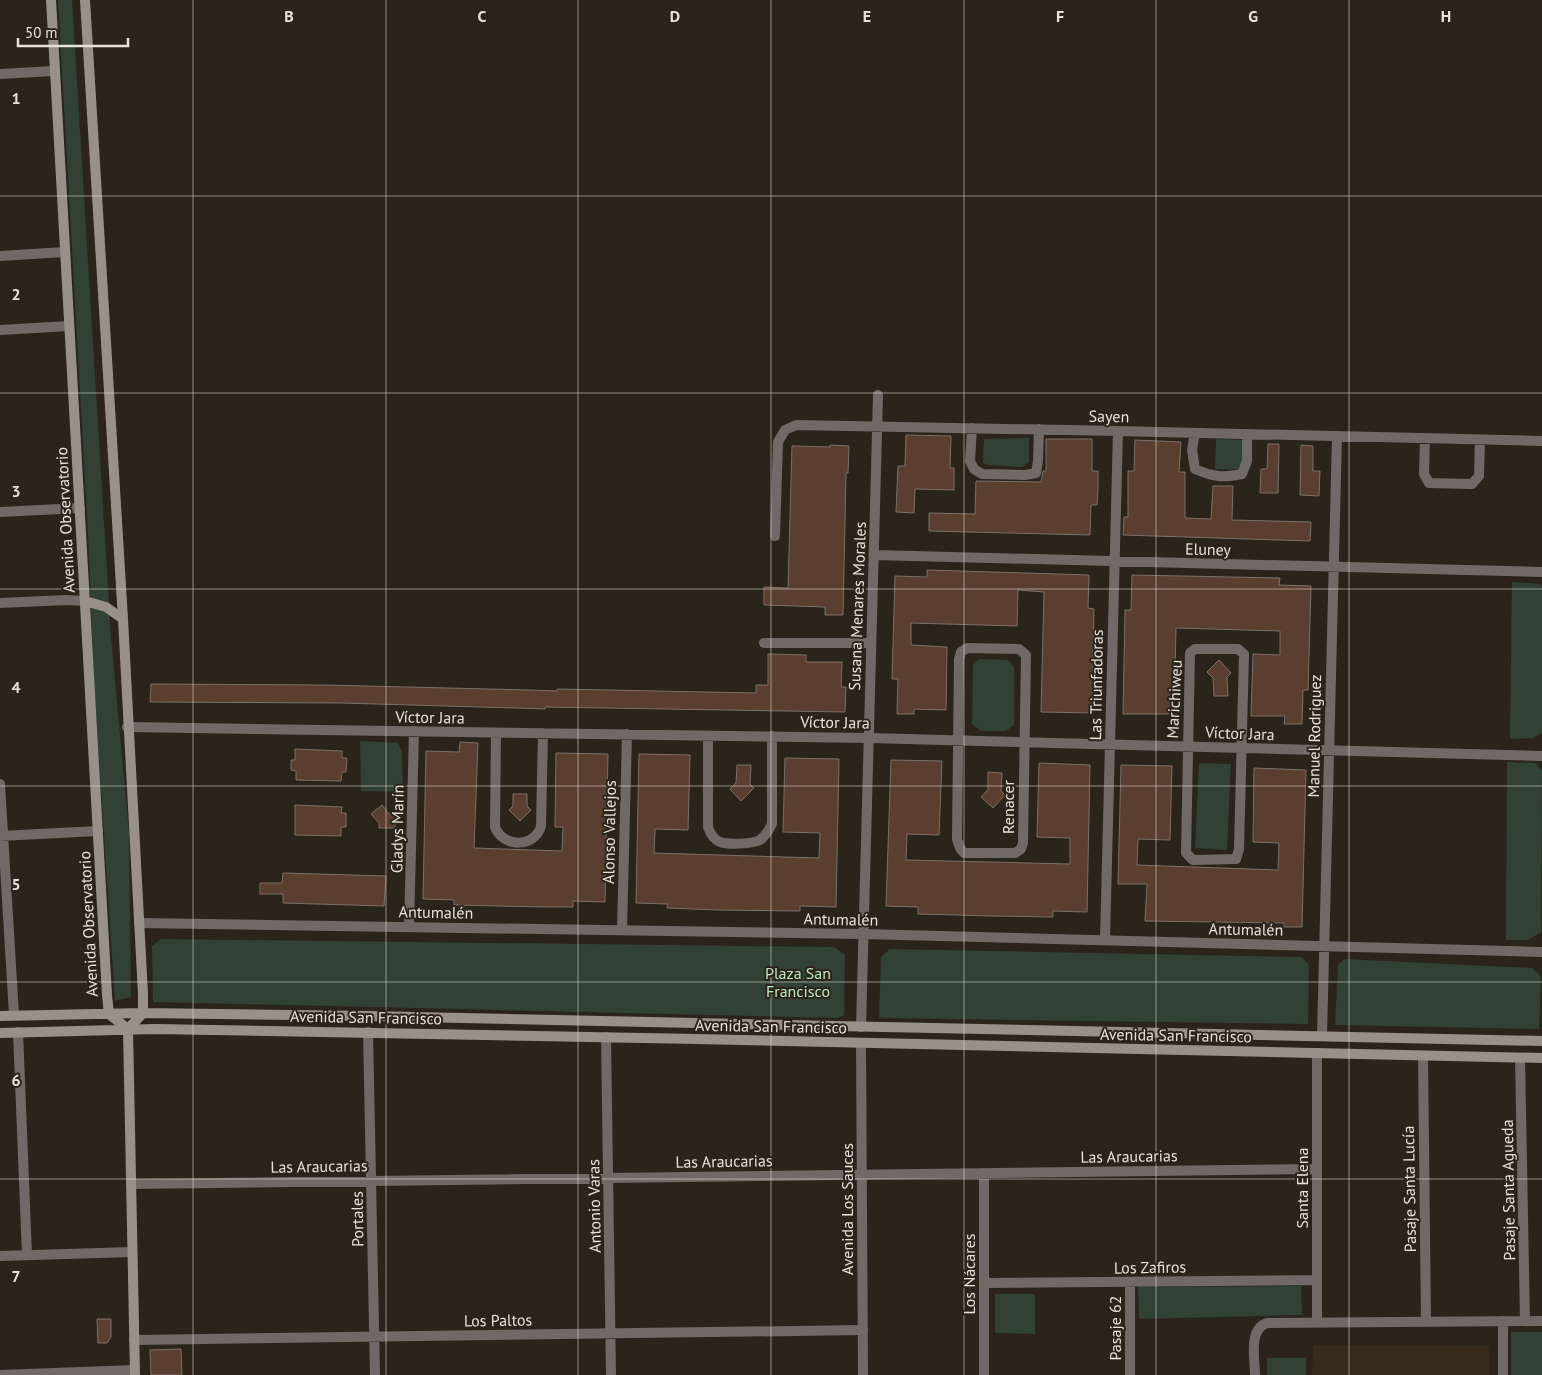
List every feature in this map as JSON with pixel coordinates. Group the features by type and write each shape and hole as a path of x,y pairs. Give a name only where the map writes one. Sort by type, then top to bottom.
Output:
{"main road":[{"name":"Avenida Observatorio","path":"51,0 109,1014 128,1029"},
{"path":"85,0 123,619 144,1013 128,1029 135,1372"},
{"path":"85,601 106,607 123,619"},
{"name":"Avenida San Francisco","path":"0,1016 144,1013 1542,1041"},
{"name":"Avenida San Francisco","path":"0,1033 128,1029 368,1032 1542,1058"}],"street":[{"path":"0,74 54,71"},
{"path":"0,256 65,252"},
{"path":"0,330 69,326"},
{"name":"Susana Menares Morales","path":"861,1026 878,395"},
{"name":"Sayen","path":"775,536 778,442 785,430 796,425 1039,429 1542,442"},
{"path":"972,428 970,461 974,469 982,474 1025,475 1036,473 1039,429"},
{"name":"Las Triunfadoras","path":"1105,940 1118,431"},
{"path":"1195,433 1192,450 1195,469 1208,475 1225,478 1242,474 1247,461 1247,434"},
{"name":"Manuel Rodriguez","path":"1322,1036 1337,436"},
{"path":"1425,438 1424,474 1430,483 1472,484 1479,476 1480,440"},
{"path":"0,512 80,508"},
{"name":"Eluney","path":"874,555 1542,572"},
{"path":"0,603 85,601"},
{"path":"764,643 871,643"},
{"path":"958,741 959,659 961,652 967,648 1019,649 1026,655 1024,742"},
{"name":"Marichiweu","path":"1187,747 1190,654 1195,649 1238,649 1244,654 1243,749"},
{"name":"Víctor Jara","path":"128,727 772,736 1542,756"},
{"name":"Gladys Marín","path":"410,927 414,731"},
{"path":"496,733 495,827 503,839 512,842 525,842 537,836 541,826 543,733"},
{"name":"Alonso Vallejos","path":"622,930 627,734"},
{"path":"708,736 708,827 713,837 722,843 753,843 769,831 772,824 772,736"},
{"name":"Renacer","path":"958,741 957,839 964,853 1015,853 1021,849 1023,843 1024,742"},
{"path":"1187,747 1186,853 1193,860 1236,859 1239,849 1243,749"},
{"path":"0,784 14,1016"},
{"path":"2,836 98,831"},
{"name":"Antumalén","path":"139,923 864,934 1542,952"},
{"path":"18,1032 27,1256"},
{"name":"Portales","path":"368,1032 375,1375"},
{"name":"Antonio Varas","path":"606,1037 611,1375"},
{"name":"Avenida Los Sauces","path":"861,1043 864,1375"},
{"name":"Santa Elena","path":"1317,1053 1317,1322"},
{"name":"Pasaje Santa Lucía","path":"1423,1056 1426,1322"},
{"name":"Pasaje Santa Agueda","path":"1520,1058 1525,1321"},
{"name":"Las Araucarias","path":"131,1184 1317,1169"},
{"name":"Los Nácares","path":"984,1173 984,1375"},
{"path":"0,1256 132,1252"},
{"name":"Los Zafiros","path":"984,1283 1317,1280"},
{"name":"Pasaje 62","path":"1130,1282 1130,1375"},
{"path":"1503,1375 1504,1321"},
{"path":"1255,1375 1255,1338 1259,1327 1271,1322 1542,1321"},
{"name":"Los Paltos","path":"134,1340 863,1330"},
{"path":"0,1375 135,1372"}],"shaded area":[{"path":"1313,1345 1489,1346 1489,1375 1312,1375"}],"green space":[{"path":"58,0 72,0 111,637 129,832 131,997 115,1001 94,683 88,534"},
{"path":"1029,438 1029,462 1022,467 983,463 984,439"},
{"path":"1216,439 1248,440 1247,470 1215,469"},
{"path":"1512,582 1540,584 1542,586 1542,733 1533,738 1510,739"},
{"path":"980,659 1008,660 1014,667 1014,725 1006,731 981,731 972,724 973,665"},
{"path":"360,741 398,743 402,751 403,792 361,791"},
{"path":"1507,762 1536,763 1542,771 1541,932 1528,940 1506,940"},
{"path":"1199,763 1231,764 1227,850 1195,848"},
{"name":"Plaza San Francisco","path":"161,939 834,947 845,955 844,1015 838,1018 153,1002 152,946"},
{"name":"Plaza San Francisco","path":"890,949 1302,957 1309,965 1308,1024 879,1018 881,957"},
{"path":"1344,959 1532,968 1541,977 1539,1029 1335,1025 1338,965"},
{"path":"1301,1286 1302,1315 1139,1319 1138,1287"},
{"path":"995,1294 1035,1294 1035,1334 995,1333"},
{"path":"1511,1332 1542,1332 1542,1375 1511,1375"},
{"path":"1267,1358 1306,1358 1306,1375 1267,1375"}],"building":[{"path":"906,435 951,436 950,468 954,468 954,490 915,489 914,513 896,512 898,466 905,466"},
{"path":"1046,439 1092,439 1092,471 1098,471 1098,488 1097,505 1091,505 1090,535 929,531 929,513 975,514 976,481 1041,482 1043,471 1046,471"},
{"path":"1135,440 1181,442 1179,472 1185,472 1185,518 1211,519 1213,486 1233,486 1232,520 1311,522 1310,541 1123,535 1124,517 1128,517 1128,471 1134,471"},
{"path":"1268,444 1279,444 1278,493 1260,493 1261,469 1267,469"},
{"path":"830,445 849,446 848,473 846,473 843,615 825,615 825,607 764,605 764,587 788,588 792,446 830,447"},
{"path":"1301,445 1313,446 1313,471 1320,471 1319,496 1300,495"},
{"path":"927,570 1089,575 1088,608 1094,609 1092,713 1041,712 1044,592 1018,590 1017,626 911,623 911,645 947,647 946,710 914,709 914,714 897,714 898,679 892,679 895,576 927,577"},
{"path":"1132,575 1280,578 1279,585 1311,586 1308,690 1303,690 1302,724 1284,724 1285,716 1251,716 1253,654 1280,655 1280,631 1176,628 1174,714 1123,714 1125,610 1131,610"},
{"path":"768,654 806,655 806,662 842,662 841,687 846,687 845,712 545,707 545,709 341,703 150,702 151,684 325,685 557,691 557,689 756,693 756,685 768,685"},
{"path":"1219,660 1231,673 1227,677 1228,696 1214,696 1213,678 1207,672"},
{"path":"460,742 478,743 474,848 562,851 563,827 555,827 556,753 608,754 605,902 573,901 573,907 544,907 454,905 454,900 423,899 426,751 459,752"},
{"path":"295,749 342,751 342,758 347,758 346,772 342,772 341,781 296,780 296,771 291,770 291,760 295,760"},
{"path":"639,754 690,755 688,830 655,829 654,853 819,858 820,833 783,832 785,758 839,759 836,907 800,906 800,911 718,910 667,908 668,904 636,903"},
{"path":"891,760 942,761 939,835 907,834 906,860 1070,864 1070,838 1037,837 1039,763 1090,765 1087,912 1053,911 1053,917 918,914 918,907 886,906"},
{"path":"737,765 751,765 750,784 754,788 741,801 730,789 736,783"},
{"path":"1121,765 1172,766 1170,840 1138,839 1137,865 1278,870 1279,843 1253,842 1254,768 1306,770 1302,927 1284,927 1284,923 1145,921 1147,884 1118,884"},
{"path":"988,772 1002,773 1001,791 1005,795 993,808 981,797 988,790"},
{"path":"513,794 527,794 527,806 531,810 520,821 509,810 513,806"},
{"path":"295,805 342,807 341,813 346,813 346,827 341,827 341,836 295,835"},
{"path":"382,805 389,814 395,814 395,828 379,828 379,823 371,814"},
{"path":"283,873 386,876 384,906 283,903 283,894 260,894 260,883 282,883"},
{"path":"97,1319 111,1319 111,1337 107,1343 98,1343"},
{"path":"181,1349 182,1375 151,1375 150,1350"}]}
